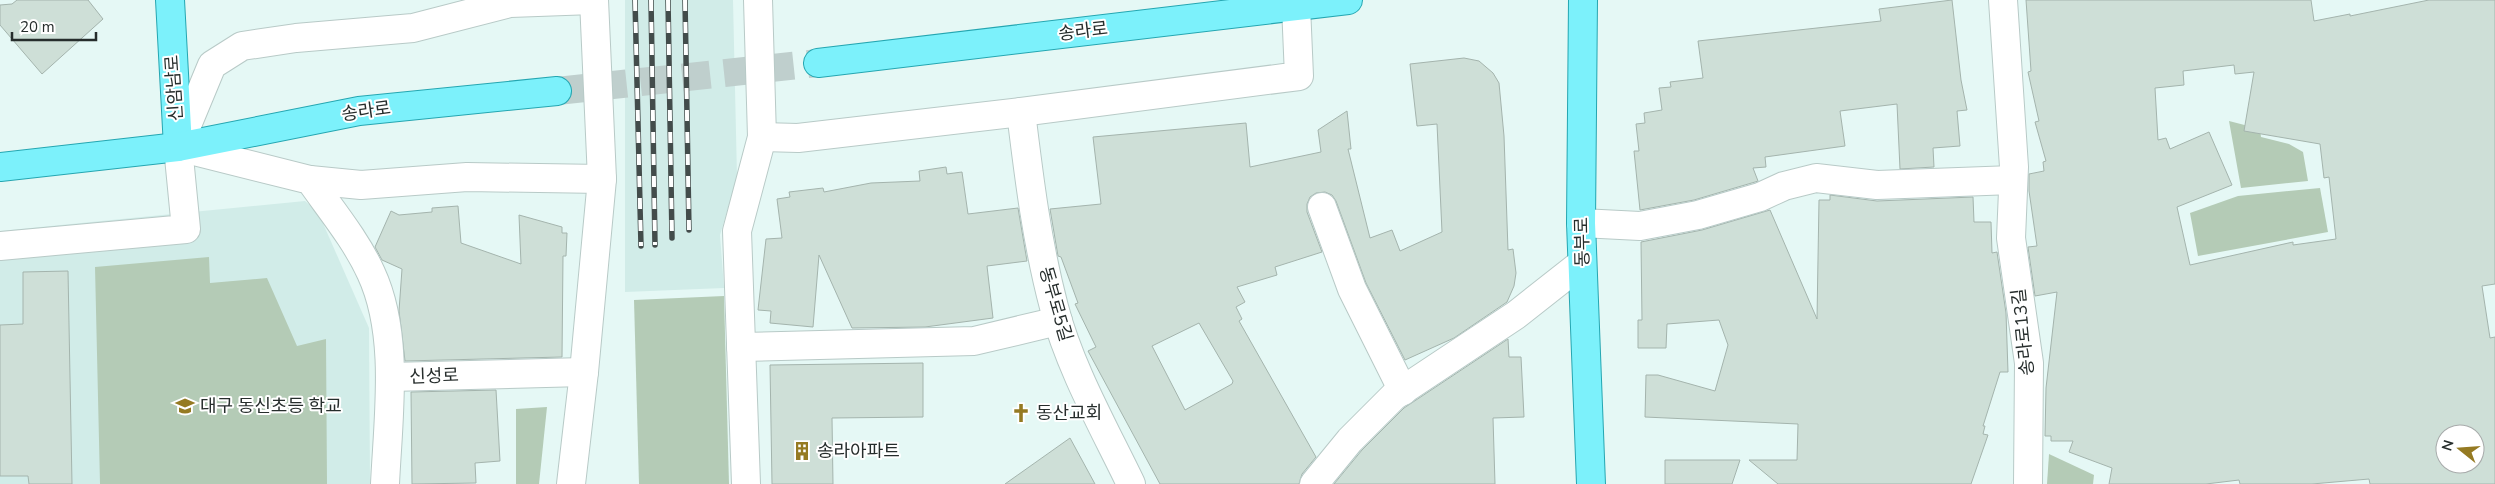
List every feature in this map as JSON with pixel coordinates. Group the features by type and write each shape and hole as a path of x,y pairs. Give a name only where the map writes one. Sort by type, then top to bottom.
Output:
{"main road":[{"name":"신암남로","path":"170,0 178,147"},
{"name":"송라로","path":"818,63 1238,6 1296,6 1348,0"},
{"name":"동부로","path":"1583,0 1580,223 1591,484"},
{"name":"송라로","path":"0,167 178,147 359,111 557,91"}],"street":[{"path":"0,246 186,229 178,147 212,65 242,46 296,38 413,28 510,4 594,0 602,179 584,372 571,484"},
{"path":"746,484 737,231 762,137 758,0"},
{"name":"송라로13길","path":"2003,0 2014,167 2011,238 2029,363 2028,484"},
{"path":"762,137 798,138 1021,112 1299,76 1296,6"},
{"name":"동부로5길","path":"1021,112 1031,196 1058,321 1066,343 1131,484"},
{"name":"송라로","path":"178,147 310,180 360,185 467,177 602,179"},
{"path":"1580,223 1640,226 1698,215 1760,197 1784,186 1816,178 1877,185 2013,180"},
{"path":"310,180 371,272 383,306 390,377"},
{"path":"1322,207 1352,289 1402,391"},
{"path":"1314,484 1350,440 1394,396 1516,315 1582,263"},
{"path":"741,347 974,341 1058,321"},
{"name":"신성로","path":"385,484 390,377 584,372"}],"shaded area":[{"path":"625,0 733,0 737,177 720,235 724,288 625,292"},
{"name":"대구 동신초등 학교","path":"305,201 318,212 369,328 370,484 0,484 0,231"}],"green space":[{"path":"2229,121 2260,129 2261,137 2289,144 2303,152 2308,181 2241,188"},
{"path":"2320,188 2328,232 2198,256 2190,213 2238,196"},
{"path":"209,257 210,283 267,278 297,346 326,339 327,484 100,484 95,267"},
{"path":"724,296 729,484 639,484 634,300"},
{"path":"547,407 539,484 516,484 516,409"},
{"path":"2049,454 2094,475 2093,484 2047,484"}],"building":[{"path":"17,0 88,0 103,19 42,74 0,25 0,5 12,4"},
{"path":"1952,0 1961,80 1967,110 1957,111 1960,146 1933,148 1934,167 1900,169 1897,104 1840,111 1845,146 1765,157 1766,167 1753,168 1758,181 1694,200 1640,210 1634,151 1639,151 1636,124 1645,123 1644,113 1662,110 1659,88 1671,87 1670,82 1703,78 1698,41 1881,21 1879,9"},
{"path":"2026,0 2311,0 2314,21 2350,14 2350,16 2429,0 2495,0 2495,284 2482,286 2490,338 2495,337 2495,484 2370,484 2369,479 2312,484 2240,484 2239,480 2206,484 2109,484 2112,468 2069,452 2073,441 2051,441 2051,436 2045,436 2046,388 2057,292 2035,296 2028,247 2037,246 2029,191 2029,174 2044,171 2043,162 2046,161 2035,122 2039,121 2028,72 2031,71","holes":["2234,65 2235,74 2254,72 2244,131 2320,144 2324,178 2329,177 2336,239 2293,245 2293,242 2190,265 2177,207 2232,185 2209,132 2170,149 2166,138 2158,140 2155,88 2184,85 2183,71"]},
{"path":"1464,58 1479,61 1493,73 1499,83 1504,136 1508,250 1513,249 1516,273 1514,286 1507,302 1454,338 1405,360 1366,283 1336,201 1332,195 1325,192 1316,193 1310,197 1307,204 1307,212 1322,252 1275,267 1277,275 1237,287 1245,302 1236,307 1242,319 1239,321 1316,457 1302,474 1299,484 1160,484 1088,351 1096,347 1075,304 1078,303 1061,257 1058,256 1050,209 1101,204 1093,137 1246,123 1250,167 1321,152 1318,130 1347,111 1351,149 1348,149 1370,238 1392,230 1400,251 1442,232 1437,124 1417,126 1410,64","holes":["1199,323 1233,381 1232,384 1185,410 1152,346"]},
{"path":"946,167 947,174 962,172 968,214 1018,208 1027,261 987,266 993,318 925,327 852,328 819,255 813,327 770,323 771,311 758,310 766,239 782,238 777,199 790,197 789,192 823,188 824,192 871,183 920,181 919,171"},
{"path":"1830,195 1877,201 1973,197 1974,222 1991,222 1992,253 1997,252 2006,313 2008,372 2000,372 1983,426 1985,426 1983,434 1988,435 1971,484 1778,484 1749,460 1797,460 1798,424 1645,417 1646,375 1658,375 1715,391 1728,345 1719,320 1667,324 1666,348 1638,348 1638,320 1642,320 1641,242 1702,230 1770,210 1817,319 1819,200 1830,200"},
{"path":"458,206 461,243 521,264 519,215 562,227 562,233 567,233 566,256 563,256 562,357 405,361 399,311 402,269 382,260 375,247 391,211 399,215 432,212 432,208"},
{"path":"68,271 72,484 29,484 28,476 0,476 0,325 23,324 23,272"},
{"path":"1508,339 1509,357 1521,357 1524,417 1493,418 1495,484 1334,484 1362,450 1404,408"},
{"name":"송라아파트","path":"923,363 923,417 832,418 833,484 772,484 770,365"},
{"path":"496,390 500,461 475,463 476,483 412,484 411,392"},
{"path":"1070,438 1095,484 1005,484"},
{"path":"1665,460 1740,460 1732,484 1665,484"}],"tunnel":[{"path":"557,91 818,63"}],"railway":[{"path":"635,0 641,246"},
{"path":"651,0 655,245"},
{"path":"668,0 672,238"},
{"path":"685,0 689,230"}],"place":[{"name":"대구 동신초등 학교","path":"185,406"},
{"name":"동산교회","path":"1021,413"},
{"name":"송라아파트","path":"802,451"}]}
